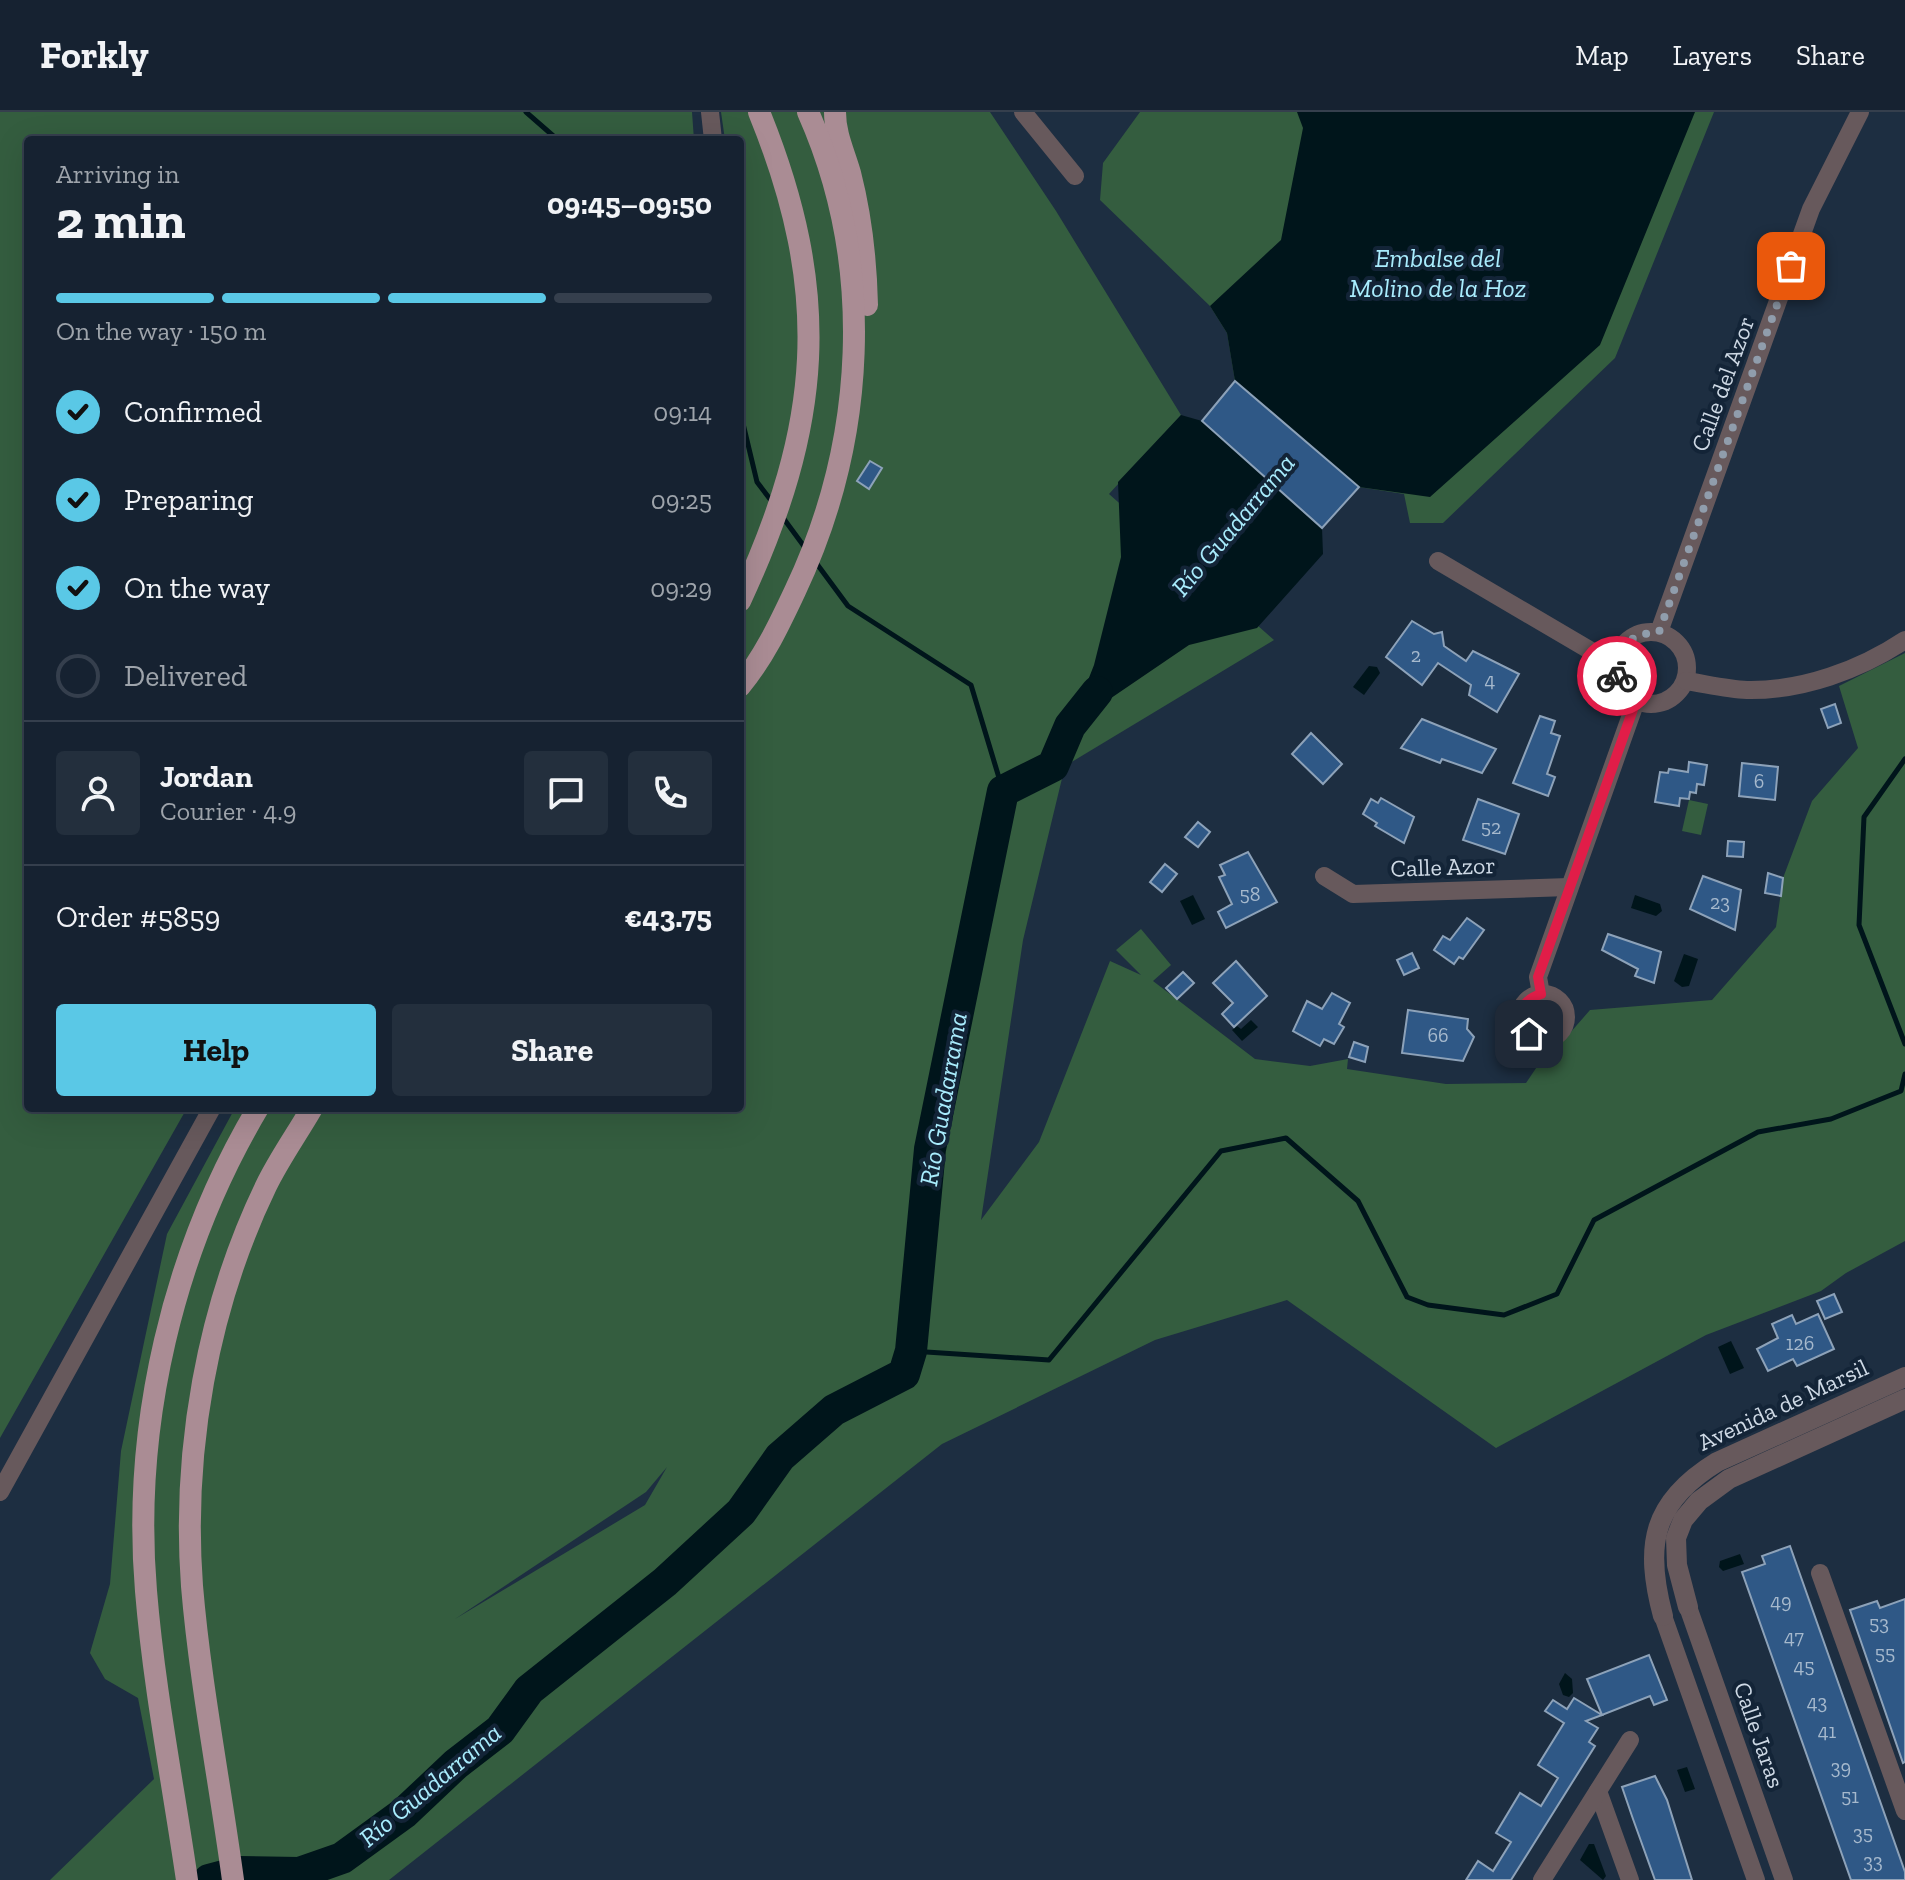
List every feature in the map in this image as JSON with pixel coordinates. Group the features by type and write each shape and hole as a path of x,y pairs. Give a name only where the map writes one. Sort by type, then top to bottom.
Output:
{"highway":[{"path":"744,592 772,533 793,468 804,407 809,320 802,246 783,173 759,112"},
{"path":"808,112 842,214 855,307 853,392"},
{"path":"744,680 780,622 818,542 838,477 853,392 868,338 866,262 850,173 835,128 835,112"},
{"path":"187,1880 145,1563 144,1494 152,1411 167,1332 192,1251 225,1163 256,1112"},
{"path":"233,1880 192,1587 190,1494 198,1417 211,1344 266,1186 310,1112"}],"street":[{"path":"1023,112 1075,176"},
{"name":"Calle del Azor","path":"1659,632 1811,209 1860,112"},
{"path":"1438,561 1615,665"},
{"path":"1643,632 1659,632 1673,639 1683,651 1688,666 1686,681 1678,693 1665,702 1651,704 1636,701 1625,692 1615,665 1619,651 1629,639 1643,632"},
{"path":"1686,681 1748,690 1812,682 1875,661 1905,640"},
{"path":"1541,994 1538,977 1636,701"},
{"name":"Calle Azor","path":"1324,876 1353,894 1569,887"},
{"path":"0,1492 210,1112"},
{"name":"Avenida de Marsil","path":"1663,1616 1655,1587 1653,1545 1659,1519 1674,1495 1692,1477 1717,1462 1905,1377"},
{"name":"Avenida de Marsil","path":"1688,1607 1677,1565 1676,1538 1683,1520 1699,1501 1729,1479 1905,1399"},
{"path":"1820,1573 1905,1811"},
{"name":"Calle Jaras","path":"1688,1607 1784,1880"},
{"path":"1663,1616 1756,1880"},
{"path":"1542,1880 1630,1740"},
{"path":"1598,1791 1630,1880"}],"green space":[{"path":"0,112 692,112 694,136 24,136 24,1112 185,1112 0,1438"},
{"path":"721,112 990,112 1056,211 1181,415 1109,494 1274,640 1065,766 1023,940 981,1220 1039,1142 1110,961 1141,975 1116,950 1141,929 1171,965 1153,981 1255,1059 1310,1066 1348,1059 1347,1069 1446,1084 1526,1083 1551,1046 1563,1041 1590,1010 1712,1000 1776,927 1783,878 1812,801 1858,748 1839,686 1905,653 1905,1241 1846,1273 1821,1291 1706,1335 1496,1448 1287,1300 1155,1340 942,1444 389,1880 50,1880 154,1779 138,1698 105,1679 90,1653 110,1584 121,1451 167,1234 233,1112 744,1112 744,136 724,136","holes":["667,1467 645,1505 455,1619 646,1492"]},
{"name":"Embalse del Molino de la Hoz","path":"1140,112 1714,112 1615,358 1443,523 1410,523 1404,494 1359,487 1235,381 1227,333 1210,306 1100,200 1103,163"},
{"path":"1689,800 1708,804 1701,835 1682,831"}],"water":[{"name":"Embalse del Molino de la Hoz","path":"1297,112 1695,112 1600,345 1430,497 1359,487 1235,381 1227,333 1210,306 1281,240 1303,128"},
{"path":"1181,415 1202,421 1322,528 1323,554 1257,628 1189,645 1070,726 1094,665 1121,557 1118,482"},
{"path":"1369,666 1377,667 1380,673 1364,695 1353,687"},
{"path":"1193,895 1205,919 1192,925 1180,901"},
{"path":"1635,895 1660,904 1662,911 1656,916 1631,908"},
{"path":"1684,954 1698,959 1689,986 1682,987 1674,981"},
{"path":"1251,1020 1258,1027 1242,1041 1232,1030 1237,1026 1241,1029"},
{"path":"1731,1341 1744,1368 1730,1374 1718,1347"},
{"path":"1740,1554 1744,1564 1723,1571 1719,1567 1720,1561"},
{"path":"1565,1673 1572,1679 1573,1693 1569,1697 1563,1695 1559,1684"},
{"path":"1687,1767 1695,1789 1685,1792 1677,1770"},
{"path":"1589,1844 1594,1844 1606,1876 1603,1880 1580,1860"}],"building":[{"path":"1235,381 1359,487 1322,528 1202,421"},
{"path":"870,461 882,468 869,489 857,481"},
{"path":"1412,621 1434,634 1442,632 1444,646 1466,661 1473,651 1519,674 1497,712 1469,695 1471,685 1438,663 1422,685 1386,657"},
{"path":"1835,704 1841,723 1828,728 1821,709"},
{"path":"1540,716 1555,721 1551,733 1560,736 1547,774 1555,777 1548,796 1513,783"},
{"path":"1422,719 1496,749 1482,773 1442,759 1440,763 1401,748"},
{"path":"1311,733 1342,764 1323,784 1292,754"},
{"path":"1689,762 1707,765 1704,785 1697,784 1696,793 1690,792 1689,799 1680,798 1679,806 1655,802 1660,772 1668,773 1669,769 1688,772"},
{"path":"1742,763 1778,767 1775,800 1739,796"},
{"path":"1381,798 1414,817 1404,843 1375,826 1377,823 1363,814 1371,799 1378,803"},
{"path":"1478,799 1519,814 1505,854 1463,840"},
{"path":"1198,822 1210,832 1198,847 1185,837"},
{"path":"1728,841 1744,842 1743,857 1727,856"},
{"path":"1248,852 1277,902 1226,928 1218,912 1232,904 1219,877 1225,875 1220,865"},
{"path":"1165,864 1177,874 1162,892 1150,882"},
{"path":"1768,873 1783,878 1781,896 1765,893"},
{"path":"1703,876 1741,890 1735,930 1690,909"},
{"path":"1467,918 1484,930 1463,959 1459,957 1454,964 1434,950 1443,936 1450,940"},
{"path":"1608,934 1661,952 1654,983 1635,976 1638,969 1602,950"},
{"path":"1412,953 1419,968 1404,975 1397,960"},
{"path":"1236,961 1267,996 1234,1027 1222,1014 1233,1003 1213,983"},
{"path":"1183,972 1194,983 1177,999 1166,988"},
{"path":"1332,993 1350,1003 1339,1024 1344,1027 1334,1044 1324,1039 1320,1046 1293,1031 1307,1001 1322,1009"},
{"path":"1408,1010 1468,1019 1467,1029 1474,1037 1463,1061 1402,1053"},
{"path":"1354,1042 1368,1047 1365,1062 1349,1057"},
{"path":"1834,1294 1842,1312 1825,1319 1817,1301"},
{"path":"1818,1314 1834,1349 1797,1366 1793,1359 1768,1371 1757,1349 1778,1338 1772,1324 1792,1315 1796,1324"},
{"path":"1790,1546 1905,1872 1905,1880 1851,1880 1742,1572 1765,1564 1762,1556"},
{"path":"1905,1599 1903,1763 1850,1610 1877,1601 1880,1608"},
{"path":"1649,1655 1667,1700 1654,1705 1650,1696 1602,1715 1587,1679"},
{"path":"1574,1698 1602,1715 1586,1721 1598,1728 1589,1742 1595,1746 1511,1880 1466,1880 1478,1861 1493,1871 1511,1842 1496,1833 1520,1793 1541,1806 1558,1778 1538,1765 1564,1723 1545,1711 1553,1700 1567,1709"},
{"path":"1655,1776 1667,1800 1692,1880 1655,1880 1633,1819 1622,1787"}],"waterway":[{"path":"526,112 553,136"},
{"path":"744,428 757,482 773,503"},
{"path":"781,515 806,549"},
{"path":"814,560 848,606 971,685 1003,791"},
{"name":"Río Guadarrama","path":"209,1880 239,1872 299,1873 342,1858 404,1813 456,1764 500,1730 529,1690 665,1582 741,1512 780,1457 834,1410 904,1374 911,1351 930,1149 1003,791 1053,766 1070,726 1097,692"},
{"path":"1905,759 1864,817 1859,925 1905,1044"},
{"path":"911,1351 1049,1360 1221,1151 1286,1138 1358,1201 1407,1297 1428,1305 1504,1315 1557,1294 1594,1220 1758,1132 1831,1119 1901,1091 1905,1074"}],"way so far":[{"path":"1617,676 1615,665 1619,651 1629,639 1643,632 1659,632 1791,266"}],"route":[{"path":"1529,1034 1520,1019 1521,1010 1532,996 1541,994 1538,977 1636,701 1625,692 1617,676"}]}
